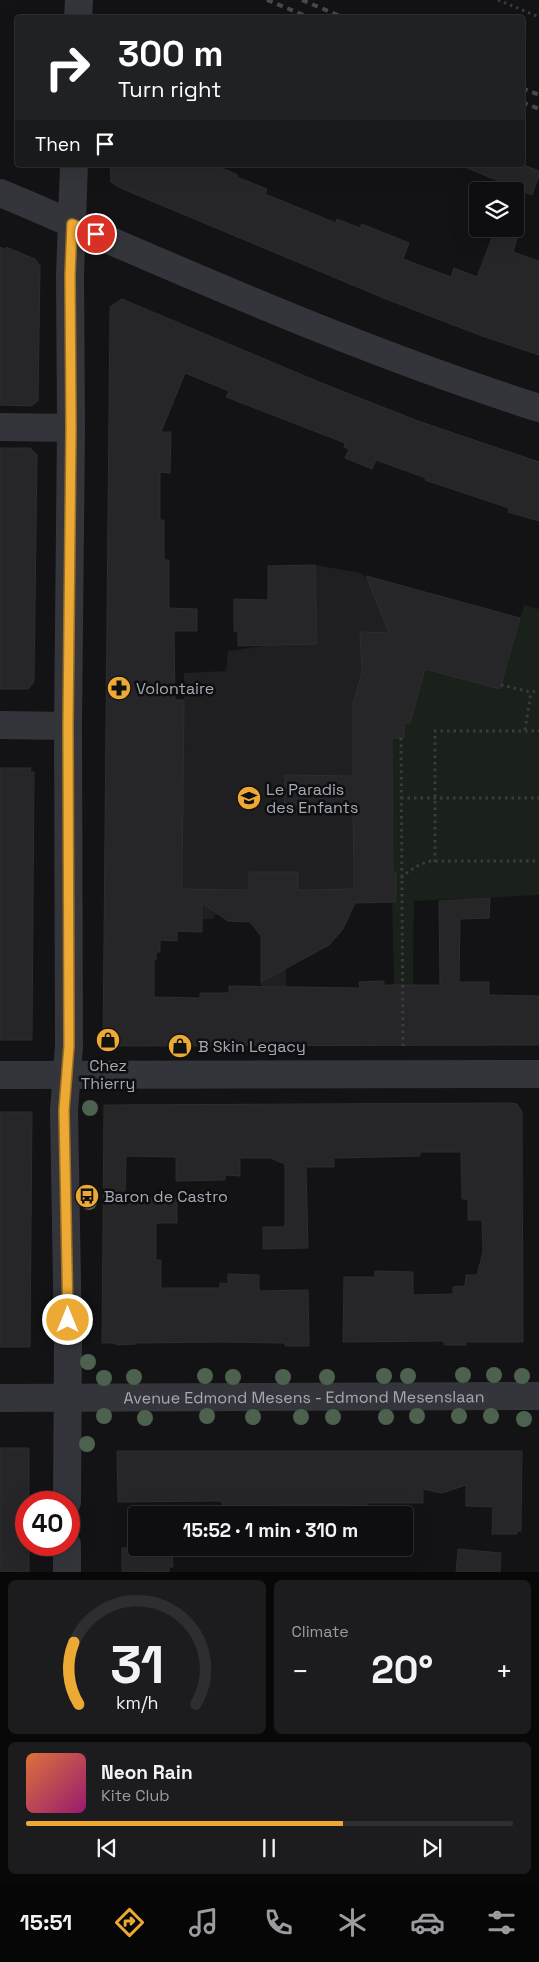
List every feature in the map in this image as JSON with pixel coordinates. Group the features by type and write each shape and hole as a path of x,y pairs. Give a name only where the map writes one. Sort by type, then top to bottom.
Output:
{"street":[{"path":"78,15 79,0"},
{"path":"67,1491 66,1145 64,1110 69,1046 70,275 74,167"},
{"path":"0,193 365,346 466,385 539,408"},
{"path":"0,427 71,428"},
{"path":"0,725 68,726"},
{"path":"0,1075 539,1074"},
{"name":"Avenue Edmond Mesens - Edmond Mesenslaan","path":"0,1398 539,1396"},
{"path":"67,1556 67,1572"}],"path":[{"path":"498,0 539,17"},
{"path":"501,685 531,692 539,691"},
{"path":"525,730 531,692"},
{"path":"435,862 435,731 539,731"},
{"path":"401,738 403,1051"},
{"path":"401,798 539,798"},
{"path":"401,878 422,864 435,862 539,861"}],"shaded area":[{"name":"Le Paradis des Enfants","path":"315,565 361,573 367,580 369,576 520,618 504,677 392,710 393,858 396,872 396,901 354,903 343,929 336,938 332,939 333,941 286,965 287,1046 261,1046 261,933 249,916 231,921 227,920 224,915 214,915 214,919 202,919 202,932 105,932 106,698 184,700 184,673 226,671 228,651 269,645 268,566"},
{"path":"524,605 539,609 539,895 414,901 413,988 394,987 392,901 396,901 396,872 392,872 392,710 416,652 504,677"}],"building":[{"path":"525,165 539,171 532,195 524,192 524,182 501,182 465,167 525,167"},
{"path":"110,167 220,167 238,175 237,177 267,189 265,194 336,223 337,219 360,228 362,224 409,243 403,259 451,277 454,268 477,277 492,237 517,238 513,252 539,261 539,355 482,336 386,299 118,187 111,182"},
{"path":"0,247 5,250 6,247 35,259 40,266 38,401 31,406 0,405"},
{"path":"122,299 319,382 418,421 539,462 539,521 508,512 509,508 425,480 426,478 376,460 372,469 345,458 349,449 344,447 345,443 226,397 229,391 185,373 161,432 171,432 170,473 160,472 160,520 164,520 164,560 169,560 169,608 197,609 197,631 174,631 175,700 184,700 182,889 249,890 249,872 298,872 298,890 354,889 353,806 284,804 285,775 353,776 353,703 362,672 360,632 389,633 366,576 520,618 500,689 425,669 410,723 404,722 404,738 392,738 393,872 396,872 396,902 355,903 343,929 329,945 261,982 261,936 250,922 228,921 202,903 202,932 177,931 177,941 160,940 160,952 156,952 156,960 154,960 154,997 200,998 200,993 229,993 229,986 360,988 359,982 384,981 384,985 440,985 439,901 490,898 489,918 460,919 459,982 489,982 489,995 539,996 539,1045 103,1046 110,307"},
{"path":"0,448 30,448 37,455 34,682 28,689 0,689"},
{"path":"315,565 317,644 238,646 238,632 234,631 234,599 268,600 268,566"},
{"path":"0,768 31,768 30,772 34,772 32,1040 0,1040"},
{"path":"517,1104 522,1112 523,1342 466,1342 466,1345 444,1345 444,1341 343,1342 344,1277 375,1277 375,1271 413,1272 413,1295 453,1294 453,1287 465,1286 466,1275 477,1275 483,1252 482,1220 468,1220 468,1199 462,1199 461,1152 420,1152 420,1156 334,1158 334,1167 306,1167 308,1248 263,1249 263,1227 285,1227 285,1164 270,1158 240,1158 240,1176 225,1175 225,1180 176,1181 176,1157 126,1156 125,1198 177,1198 177,1223 156,1223 156,1260 161,1260 161,1288 220,1288 220,1283 228,1284 228,1274 259,1275 259,1291 308,1290 309,1346 285,1346 285,1343 220,1342 116,1345 116,1343 102,1343 104,1105"},
{"path":"0,1112 32,1112 30,1347 0,1347"},
{"path":"0,1448 29,1448 29,1491 15,1491 15,1556 29,1556 29,1572 0,1572"},
{"path":"117,1451 522,1451 521,1531 517,1531 517,1534 492,1534 493,1507 466,1506 466,1485 442,1493 423,1489 423,1503 367,1503 367,1506 223,1506 221,1501 118,1502"},
{"path":"122,1548 128,1548 128,1556 172,1556 173,1567 169,1567 169,1572 122,1572"},
{"path":"458,1549 501,1553 500,1572 456,1572"}],"railway":[{"path":"267,0 304,15"},
{"path":"302,0 338,15"},
{"path":"525,89 539,95"},
{"path":"525,103 539,109"}],"place":[{"name":"Volontaire","path":"119,688"},
{"name":"Le Paradis des Enfants","path":"249,798"},
{"name":"Chez Thierry","path":"108,1040"},
{"name":"B Skin Legacy","path":"180,1046"},
{"name":"Baron de Castro","path":"87,1196"}],"route":[{"path":"68,1320 64,1110 69,1046 68,726 71,428 70,275 72,224 96,234"}]}
